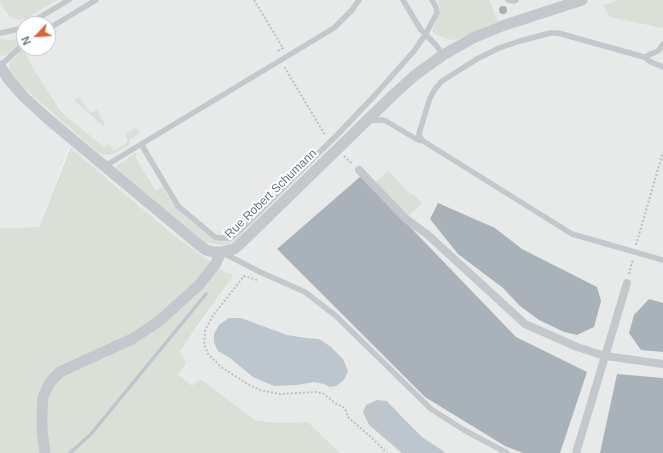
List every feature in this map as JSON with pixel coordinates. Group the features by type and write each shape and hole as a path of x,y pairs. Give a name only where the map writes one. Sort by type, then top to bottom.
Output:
{"street":[{"name":"Rue Robert Schumann","path":"0,66 9,80 25,98 48,119 198,244 206,250 221,252 234,249 240,244 392,96 414,76 443,55 474,38 502,26 582,0"},
{"path":"359,170 406,219 428,235 525,324 577,347 606,356 663,364"},
{"path":"45,453 42,430 43,396 50,382 60,372 132,339 158,322 200,284 216,263 221,252"},
{"path":"576,453 627,283"}],"lane":[{"path":"42,16 69,0"},
{"path":"56,24 96,0"},
{"path":"104,166 334,28 342,21 359,0"},
{"path":"403,0 421,30 436,45 443,55"},
{"path":"142,144 178,206 215,238 230,238 247,224 357,114 414,51 426,35 437,13 436,7 432,0"},
{"path":"508,0 516,0"},
{"path":"0,32 16,29"},
{"path":"422,140 419,135 430,98 442,81 477,59 510,44 550,32 563,34 644,58 663,67"},
{"path":"644,58 658,51 663,44"},
{"path":"0,66 16,51"},
{"path":"366,121 386,121 418,140 422,140 572,234 663,260"},
{"path":"221,252 260,272 305,292 336,316 431,409 464,430 508,453"}],"path":[{"path":"254,0 283,48 278,51 281,54"},
{"path":"286,64 287,66 285,68 328,140"},
{"path":"627,283 634,252 663,152"},
{"path":"340,153 359,170"},
{"path":"260,272 257,281 244,276 212,317 205,331 204,344 208,354 221,366 246,383 260,390 280,394 316,392 324,394 335,403 343,407 348,417 387,453"}],"shaded area":[{"path":"0,0 663,0 663,453 340,453 308,422 276,423 255,420 201,379 192,387 178,375 180,352 234,275 225,272 175,236 69,148 39,227 0,228"},
{"path":"0,0 57,0 31,16 16,16 16,19 10,17"},
{"path":"437,0 489,0 498,21 456,40 447,39 432,31 441,8"},
{"path":"619,0 663,0 663,27 610,17 603,5"},
{"path":"0,39 16,39 16,47 5,56 0,55"},
{"path":"16,56 27,56 61,112 104,147 109,143 114,151 128,142 125,134 135,128 140,133 130,139 129,145 113,154 100,154 23,87 10,72 10,62"},
{"path":"79,97 90,113 97,110 105,124 104,126 74,100"},
{"path":"70,148 175,236 225,272 234,275 180,352 186,363 178,375 192,386 201,379 255,420 276,423 308,422 340,453 0,453 0,228 39,227"},
{"path":"135,153 137,156 135,157 156,191 162,187 173,204 215,239 224,241 233,239 247,228 237,239 229,244 221,245 203,241 117,169 117,166"},
{"path":"388,171 411,195 413,194 422,203 407,217 373,184"},
{"path":"229,318 241,318 287,335 319,339 331,347 343,359 348,371 344,380 336,386 330,387 314,382 297,385 274,386 253,377 230,358 218,351 214,342 214,334 219,325"},
{"path":"377,400 387,401 422,437 445,453 402,453 369,425 363,412 366,405"}],"building":[{"path":"361,176 516,337 587,372 560,453 523,453 505,446 425,397 277,249"},
{"path":"438,203 495,228 522,249 597,287 601,301 594,327 577,335 564,332 539,320 520,306 503,288 458,254 430,219"},
{"path":"649,299 663,303 663,352 641,350 629,333 634,315"},
{"path":"617,374 663,378 663,453 600,453"}],"waterway":[{"path":"70,453 91,434 206,294"}]}
